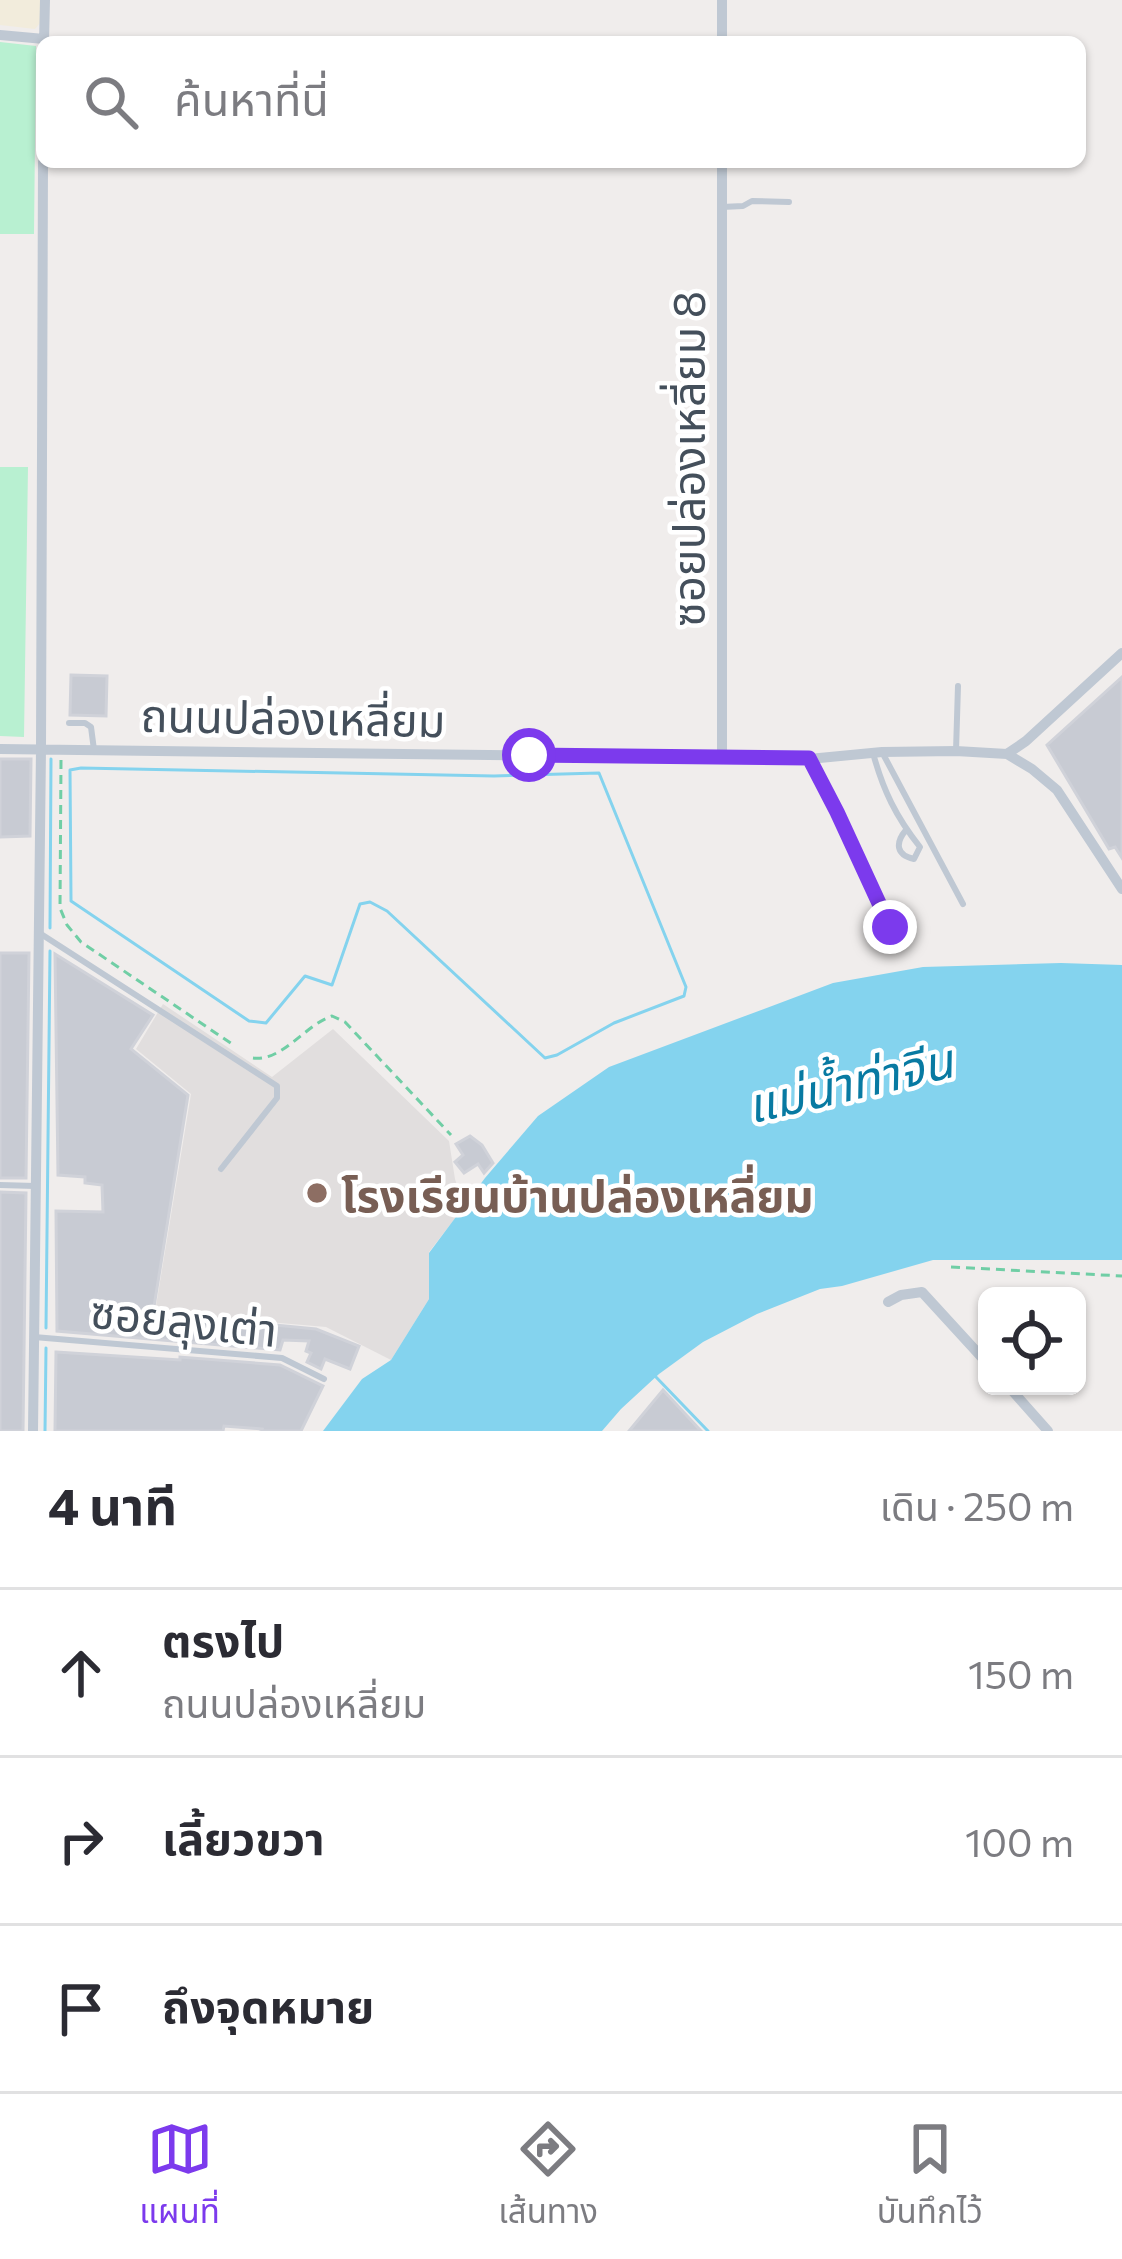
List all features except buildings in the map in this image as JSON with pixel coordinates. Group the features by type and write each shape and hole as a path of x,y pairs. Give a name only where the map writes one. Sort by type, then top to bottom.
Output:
{"street":[{"path":"44,36 45,0"},
{"path":"722,0 722,36"},
{"path":"0,35 36,39"},
{"path":"33,1431 43,168"},
{"name":"ซอยปล่องเหลี่ยม 8","path":"722,168 722,756"},
{"path":"1122,653 1007,754 1057,790 1122,889"},
{"name":"ถนนปล่องเหลี่ยม","path":"0,749 809,758 956,751 1007,754"},
{"path":"809,758 890,927"},
{"path":"888,1303 922,1292 978,1353"},
{"path":"1016,1395 1048,1431"}],"lane":[{"path":"722,207 752,201 789,202"},
{"path":"956,751 958,686"},
{"path":"69,723 91,727 94,750"},
{"path":"878,753 889,801 920,847 914,859 898,847 906,830"},
{"path":"878,753 963,904"},
{"path":"38,932 278,1085 277,1098 221,1168"},
{"path":"0,1185 35,1186"},
{"name":"ซอยลุงเต่า","path":"34,1337 282,1358 324,1379"}],"path":[{"path":"61,749 60,908 67,925 81,942 232,1044"},
{"path":"250,1057 272,1056 319,1020 332,1016 345,1022 451,1135"},
{"path":"951,1267 1122,1276"}],"shaded area":[{"name":"โรงเรียนบ้านปล่องเหลี่ยม","path":"163,1004 272,1077 333,1029 449,1141 464,1207 429,1252 429,1299 391,1360 326,1327 155,1312 191,1094 136,1049"}],"green space":[{"path":"0,42 36,46 34,234 0,234"},
{"path":"0,467 28,467 24,737 0,736"}],"sand":[{"path":"0,0 40,0 40,23 35,29 0,25"}],"water":[{"name":"แม่น้ำท่าจีน","path":"1122,965 1122,1260 933,1260 820,1289 703,1342 659,1374 602,1431 323,1431 362,1379 391,1360 429,1299 429,1253 485,1178 538,1116 609,1067 833,983 923,967"}],"waterway":[{"path":"50,928 51,759"},
{"path":"81,768 494,776 599,773 686,987 684,996 614,1023 545,1058 387,911 370,902 360,904 332,985 305,976 266,1023 249,1021 71,901 70,770 81,768"},
{"path":"46,1328 50,951"},
{"path":"45,1431 46,1348"},
{"path":"655,1376 708,1431"}],"place":[{"name":"โรงเรียนบ้านปล่องเหลี่ยม","path":"317,1193"}],"route":[{"path":"529,755 809,758 890,927"}]}
